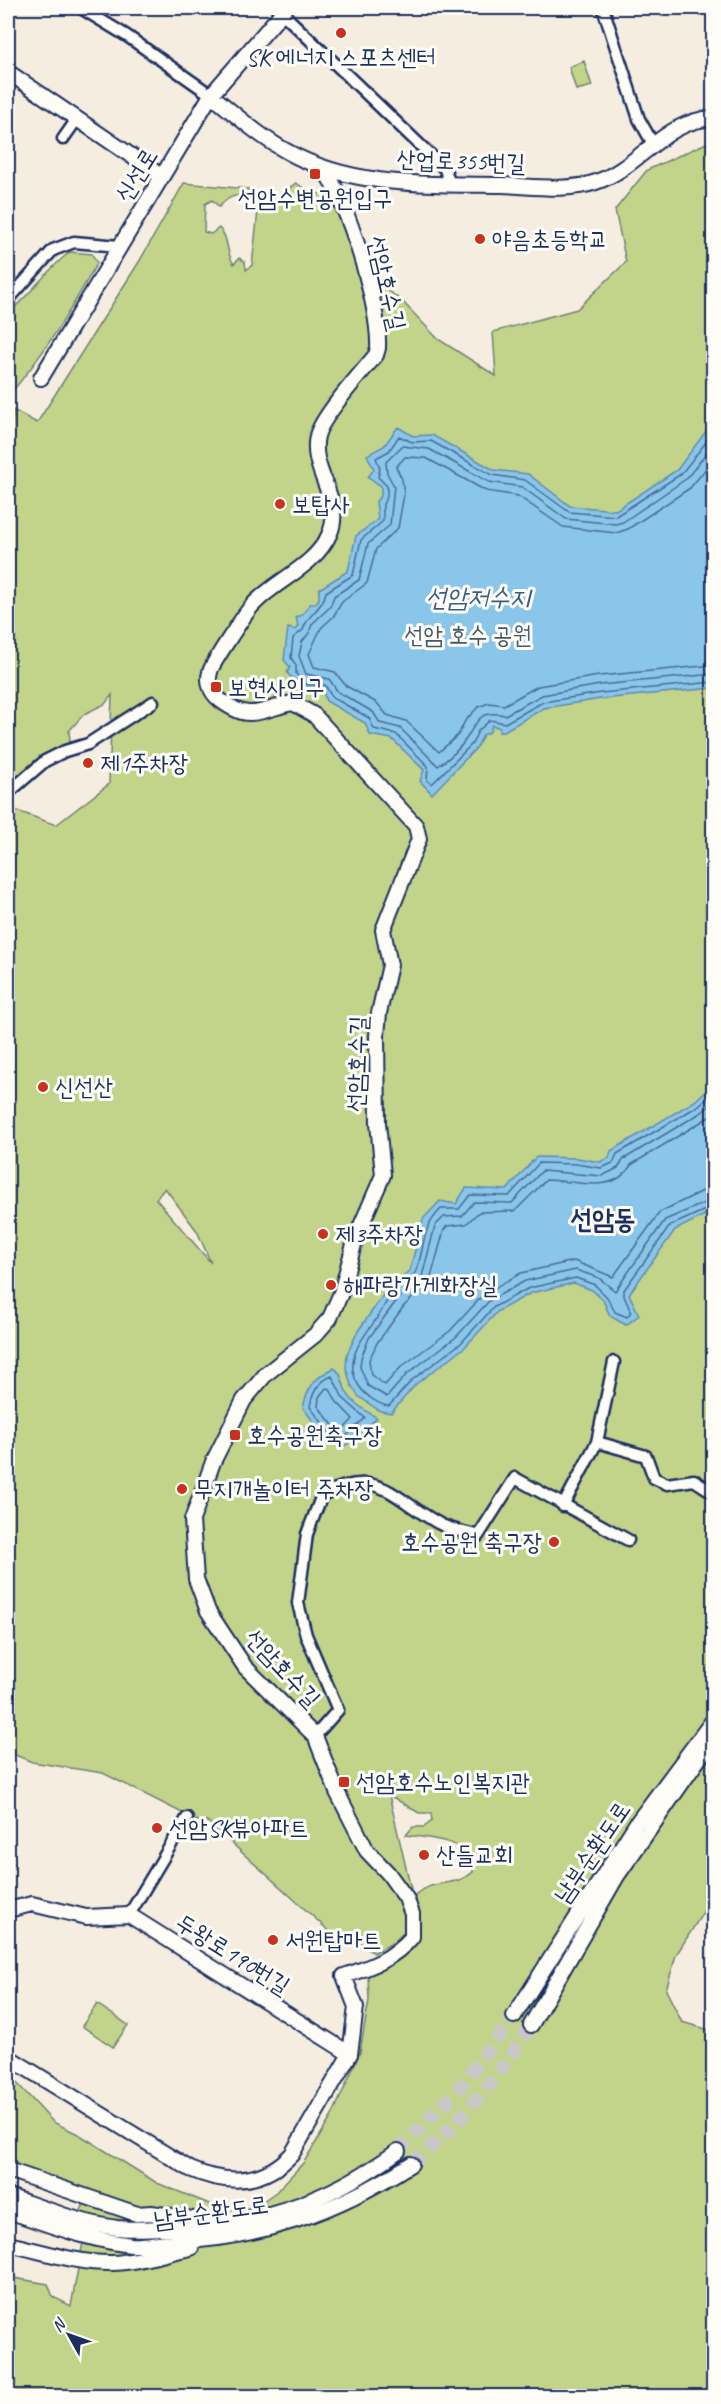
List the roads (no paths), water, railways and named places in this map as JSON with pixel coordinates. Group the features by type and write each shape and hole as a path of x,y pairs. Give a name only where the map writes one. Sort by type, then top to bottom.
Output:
{"street":[{"path":"81,8 127,36 211,95"},
{"path":"603,8 639,118 653,144"},
{"path":"282,9 445,169 450,185"},
{"name":"신선로","path":"41,378 211,95 282,9"},
{"path":"8,72 75,121"},
{"path":"8,79 160,178"},
{"name":"산업로355번길","path":"211,95 264,137 287,152 323,168 368,180 450,185 588,185 627,166 678,126 714,118"},
{"path":"63,139 75,121"},
{"name":"선암호수길","path":"323,168 335,185 347,212 375,318 378,348 376,356 342,397 317,436 317,463 333,506 334,516 329,536 310,560 251,607 211,669 209,682 217,698 246,713 293,704 305,708 411,820 419,839 383,930 390,965 379,1013 377,1036 378,1124 383,1175 356,1237 341,1293 330,1318 315,1335 266,1374 244,1400 213,1462 192,1520 196,1579 208,1611 245,1667 315,1736 337,1792 366,1851 399,1886 412,1914 412,1937 402,1949 372,1967 344,1976 356,2007 350,2054"},
{"path":"434,184 445,169"},
{"path":"8,300 53,250 74,242 119,246"},
{"path":"8,793 45,761 65,751 88,744 153,702"},
{"path":"563,1506 597,1442 614,1362"},
{"path":"597,1442 646,1456 654,1478 667,1484 694,1480 714,1493"},
{"path":"315,1736 338,1710 306,1635 298,1603 307,1534 322,1495 364,1481 380,1486 440,1525 478,1536 515,1478 628,1540"},
{"name":"남부순환도로","path":"514,2016 636,1824 714,1719"},
{"name":"남부순환도로","path":"531,2025 617,1876 714,1737"},
{"path":"8,1910 32,1904 86,1917 129,1915 187,1818"},
{"name":"두왕로190번길","path":"129,1915 350,2054"},
{"path":"8,2057 190,2169 211,2178 228,2181 249,2180 268,2174 285,2162 301,2140 350,2054"},
{"name":"남부순환도로","path":"8,2196 91,2223 138,2230 250,2220 327,2196 363,2176 398,2151"},
{"name":"남부순환도로","path":"8,2211 87,2236 134,2245 222,2238 277,2227 348,2201 411,2164"},
{"path":"8,2170 136,2214 150,2213 216,2221 250,2220"},
{"path":"8,2244 85,2260 112,2263 145,2260 277,2227"}],"water":[{"name":"선암저수지","path":"713,422 713,688 601,699 544,708 504,731 499,732 500,728 492,725 490,732 483,735 477,747 432,794 420,781 424,770 392,739 370,735 365,723 326,701 323,691 308,693 287,673 290,667 284,660 288,628 295,630 298,626 296,617 302,615 310,604 315,604 319,599 319,589 348,571 356,536 378,519 376,501 381,496 381,486 368,477 374,469 367,455 384,446 398,427 413,436 432,435 494,470 528,474 570,506 616,510 677,470"},
{"path":"713,1084 713,1211 675,1230 629,1294 639,1315 626,1325 610,1316 603,1300 592,1290 574,1283 531,1293 498,1311 465,1347 416,1384 391,1413 380,1411 358,1396 351,1385 346,1368 347,1354 358,1331 386,1291 410,1270 423,1219 440,1201 456,1204 466,1188 507,1190 536,1157 577,1158 600,1162 609,1158 611,1151 695,1101"},
{"path":"334,1368 339,1373 345,1390 353,1401 377,1418 345,1446 326,1438 303,1408 313,1384"}],"tunnel":[{"path":"398,2151 461,2086 514,2016"},
{"path":"411,2164 429,2149 477,2099 531,2025"}],"place":[{"name":"SK 에너지 스포츠센터","path":"341,33"},
{"name":"선암수변공원입구","path":"315,174"},
{"name":"야음초등학교","path":"480,239"},
{"name":"보탑사","path":"280,504"},
{"name":"보현사입구","path":"216,687"},
{"name":"제1주차장","path":"88,763"},
{"name":"신선산","path":"43,1087"},
{"name":"제3주차장","path":"323,1234"},
{"name":"해파랑가게화장실","path":"331,1285"},
{"name":"호수공원축구장","path":"235,1435"},
{"name":"무지개놀이터 주차장","path":"182,1489"},
{"name":"호수공원 축구장","path":"554,1542"},
{"name":"선암호수노인복지관","path":"344,1782"},
{"name":"선암SK뷰아파트","path":"157,1828"},
{"name":"산들교회","path":"424,1855"},
{"name":"서원탑마트","path":"273,1940"}],"district":[{"name":"선암동","path":"603,1219"}],"park label":[{"name":"선암 호수 공원","path":"468,635"}]}
